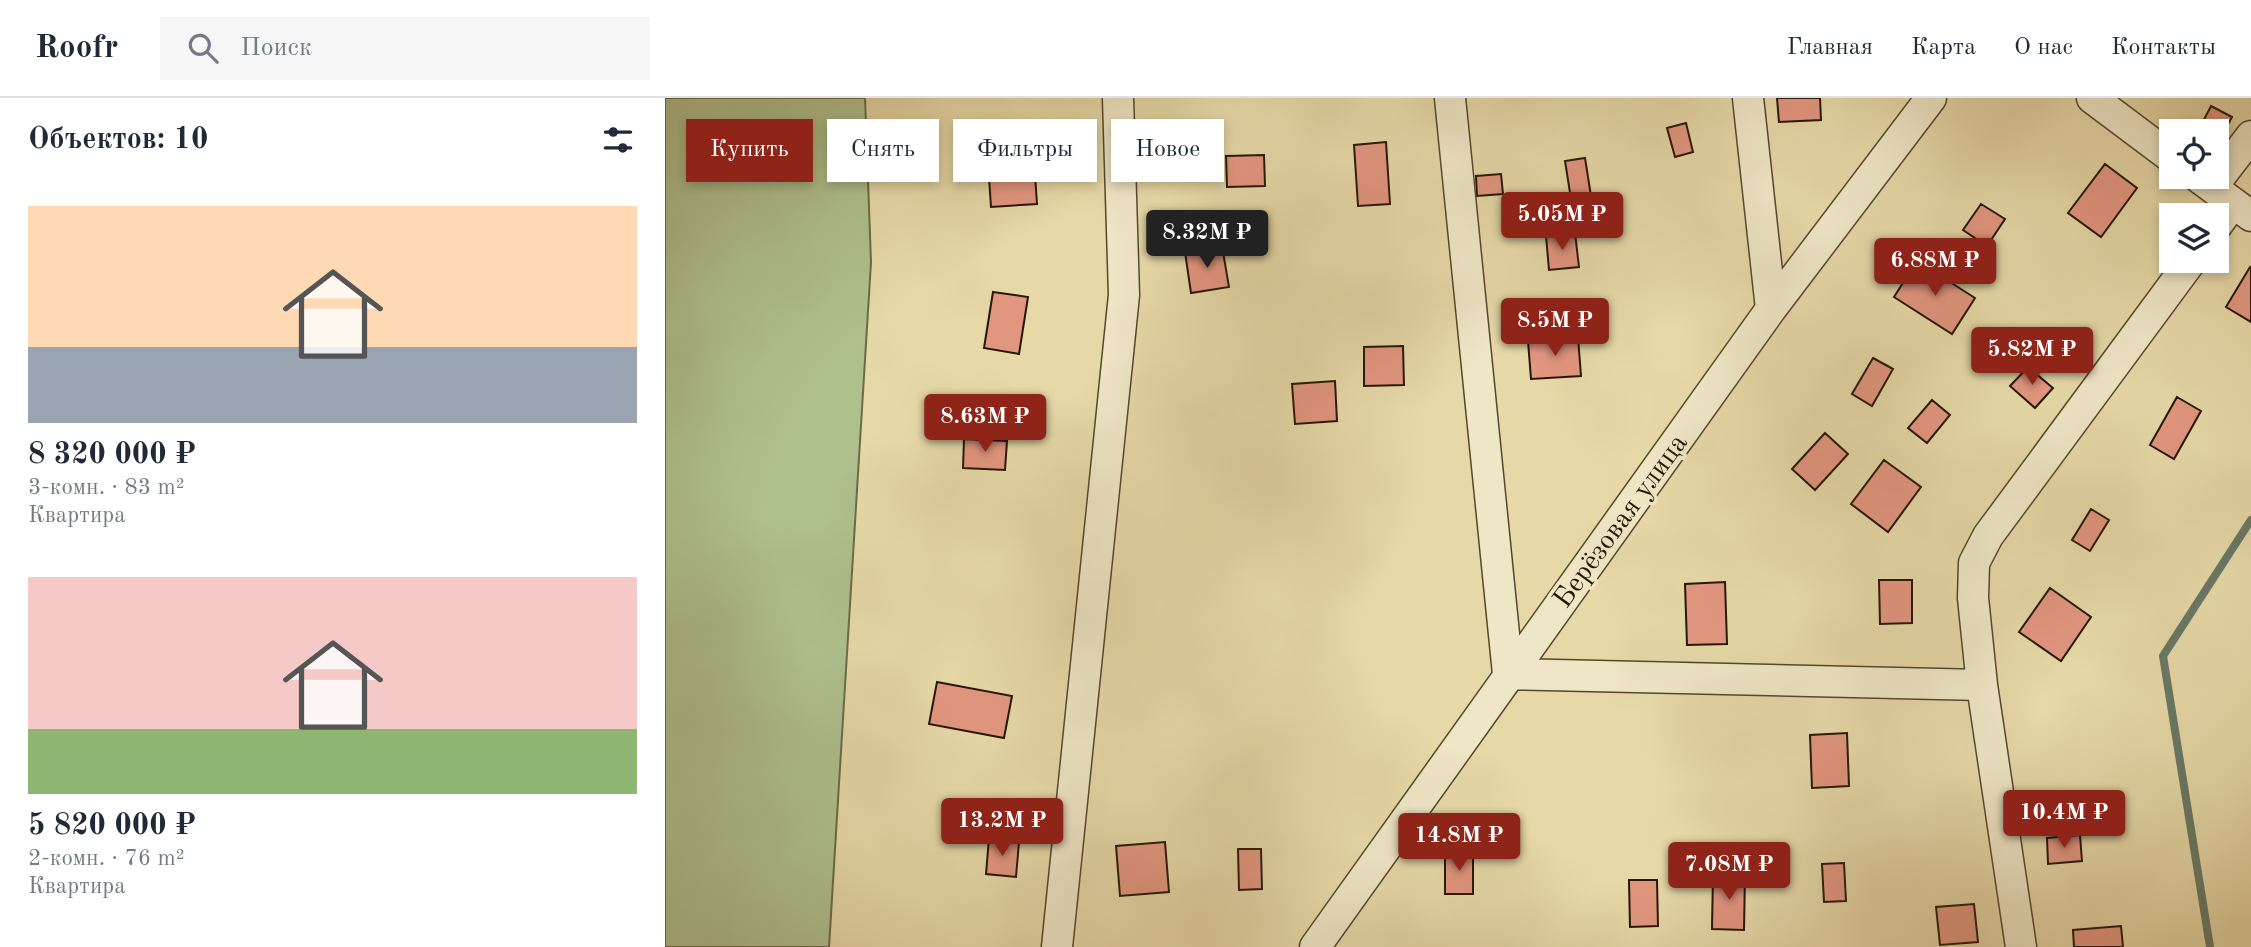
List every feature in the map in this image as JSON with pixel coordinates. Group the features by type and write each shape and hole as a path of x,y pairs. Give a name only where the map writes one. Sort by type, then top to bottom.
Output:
{"street":[{"path":"1057,947 1124,295 1118,98"},
{"path":"1450,98 1508,674 1982,685"},
{"path":"1748,98 1771,309"},
{"name":"Берёзовая улица","path":"1315,947 1771,309 1931,98"},
{"path":"2092,98 2159,148"},
{"path":"2222,202 2251,136"},
{"path":"2021,947 1982,685 1973,598 1974,562 1988,536 2182,273"}],"green space":[{"path":"665,98 865,98 866,119 827,119 827,182 868,182 871,262 829,947 665,947"}],"building":[{"path":"1777,98 1820,98 1821,120 1779,122"},
{"path":"2211,106 2232,117 2229,123 2229,119 2204,119"},
{"path":"1686,123 1693,152 1675,157 1667,128"},
{"path":"1386,142 1390,204 1358,206 1354,145"},
{"path":"1264,155 1265,186 1227,187 1226,156"},
{"path":"1585,158 1591,196 1571,199 1565,161"},
{"path":"2105,164 2137,188 2101,237 2068,213"},
{"path":"1501,174 1503,194 1477,196 1476,176"},
{"path":"989,182 1036,182 1037,204 991,207"},
{"path":"1981,204 2005,219 1987,246 1963,230"},
{"path":"1575,233 1579,267 1549,270 1546,236"},
{"path":"1222,246 1229,287 1191,293 1185,252"},
{"path":"1917,261 1975,298 1952,334 1894,297"},
{"path":"2251,268 2251,322 2226,307"},
{"path":"993,292 1028,297 1019,354 984,348"},
{"path":"1578,337 1581,376 1531,379 1528,341"},
{"path":"1403,346 1404,385 1364,386 1364,347"},
{"path":"1873,358 1893,369 1872,406 1852,394"},
{"path":"2028,367 2053,388 2035,408 2010,386"},
{"path":"1335,381 1337,421 1295,424 1292,384"},
{"path":"2177,397 2201,411 2174,459 2150,445"},
{"path":"1932,400 1950,415 1927,443 1908,428"},
{"path":"1825,433 1848,454 1815,490 1792,469"},
{"path":"964,439 1007,441 1005,470 963,468"},
{"path":"1884,460 1921,487 1888,532 1851,504"},
{"path":"2091,509 2109,520 2090,551 2072,540"},
{"path":"1879,580 1912,580 1912,623 1880,624"},
{"path":"1725,582 1727,644 1687,645 1685,584"},
{"path":"2050,588 2091,617 2061,661 2019,632"},
{"path":"937,682 1012,696 1004,738 929,724"},
{"path":"1847,733 1849,786 1812,788 1810,735"},
{"path":"2080,835 2082,861 2048,864 2047,838"},
{"path":"989,838 1019,842 1016,877 986,874"},
{"path":"1165,842 1169,892 1120,896 1116,846"},
{"path":"1238,849 1261,849 1262,889 1239,890"},
{"path":"1445,852 1473,852 1473,894 1445,894"},
{"path":"1844,863 1846,901 1824,902 1822,864"},
{"path":"1713,873 1745,874 1744,930 1712,929"},
{"path":"1629,880 1657,880 1658,926 1630,927"},
{"path":"1974,904 1978,942 1940,945 1936,907"},
{"path":"2121,926 2123,947 2074,947 2073,930"}],"waterway":[{"path":"2210,947 2163,656 2251,520"}]}
